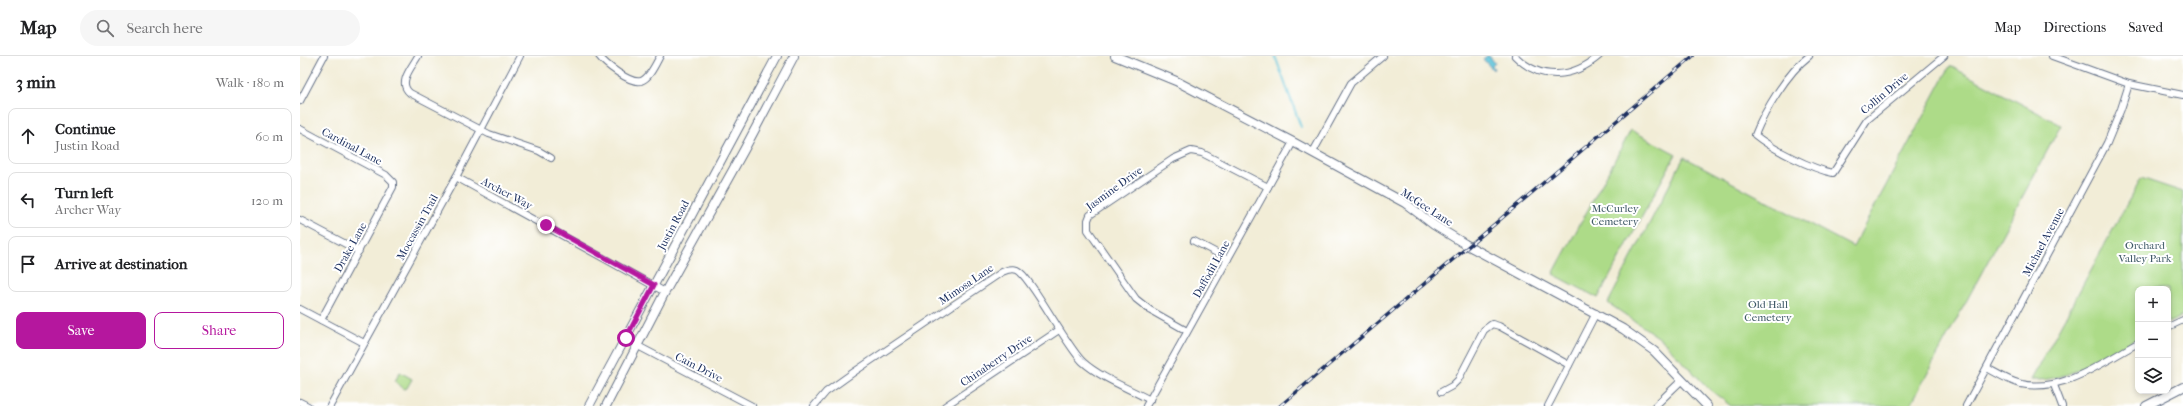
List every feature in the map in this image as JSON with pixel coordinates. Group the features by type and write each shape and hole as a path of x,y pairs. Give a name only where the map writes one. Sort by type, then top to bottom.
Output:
{"main road":[{"name":"Justin Road","path":"590,406 777,56"},
{"path":"597,392 608,403 665,292 794,56"},
{"name":"McGee Lane","path":"1115,56 1176,81 1313,152 1405,204 1434,225 1465,244 1596,313 1640,340 1707,406"},
{"path":"760,87 773,94"},
{"path":"2146,406 2183,387"}],"street":[{"path":"300,101 324,56"},
{"path":"418,56 406,78 405,88 410,93 481,130 539,151 551,158"},
{"name":"Moccassin Trail","path":"330,406 456,177 520,56"},
{"path":"599,56 604,62 633,81 641,81 646,77 660,56"},
{"path":"1313,152 1351,83 1383,56"},
{"path":"1516,56 1530,69 1541,73 1556,74 1571,73 1586,67 1599,56"},
{"name":"Collin Drive","path":"1808,56 1786,79 1760,122 1755,135 1776,148 1822,171 1833,173 1867,120 1944,56"},
{"path":"2052,56 2129,84 2183,95"},
{"name":"Michael Avenue","path":"1966,406 2107,143 2121,109 2129,84"},
{"name":"Cardinal Lane","path":"300,129 386,175 392,182"},
{"name":"Daffodil Lane","path":"1146,406 1293,142"},
{"name":"Jasmine Drive","path":"1187,331 1150,310 1128,291 1088,230 1088,220 1090,216 1173,159 1191,151 1202,153 1268,187"},
{"name":"Archer Way","path":"456,177 665,292"},
{"name":"Drake Lane","path":"321,320 392,190 392,182"},
{"path":"300,220 359,251"},
{"path":"1194,241 1228,259"},
{"name":"Mimosa Lane","path":"814,406 826,392 854,372 1007,270 1018,270 1028,281 1059,330 1084,363 1150,400"},
{"path":"300,309 364,343"},
{"path":"1548,406 1596,313"},
{"path":"2171,326 2183,320"},
{"path":"1440,392 1452,386 1458,380 1484,330 1492,324 1499,326 1569,365"},
{"name":"Chinaberry Drive","path":"945,406 1059,330"},
{"name":"Cain Drive","path":"638,346 752,406"},
{"path":"1987,368 2019,384 2054,385 2089,370 2135,346"},
{"path":"1655,406 1682,380"},
{"path":"2054,385 2062,406"},
{"path":"300,402 308,406"}],"green space":[{"name":"Old Hall Cemetery","path":"1950,66 2061,125 1910,406 1731,406 1709,389 1661,339 1608,303 1684,157 1853,247"},
{"name":"McCurley Cemetery","path":"1631,130 1676,154 1598,298 1553,274"},
{"name":"Orchard Valley Park","path":"2141,178 2183,192 2183,316 2171,322 2171,286 2135,286 2135,340 2073,372 2059,377 2031,380"},
{"path":"400,372 412,379 407,388 404,389 395,381"}],"water":[{"path":"1489,56 1495,63 1492,66 1494,68 1493,70 1483,59"}],"waterway":[{"path":"1275,56 1301,127"}],"railway":[{"path":"1280,406 1693,56"}],"route":[{"path":"546,225 654,285 626,338"}]}
